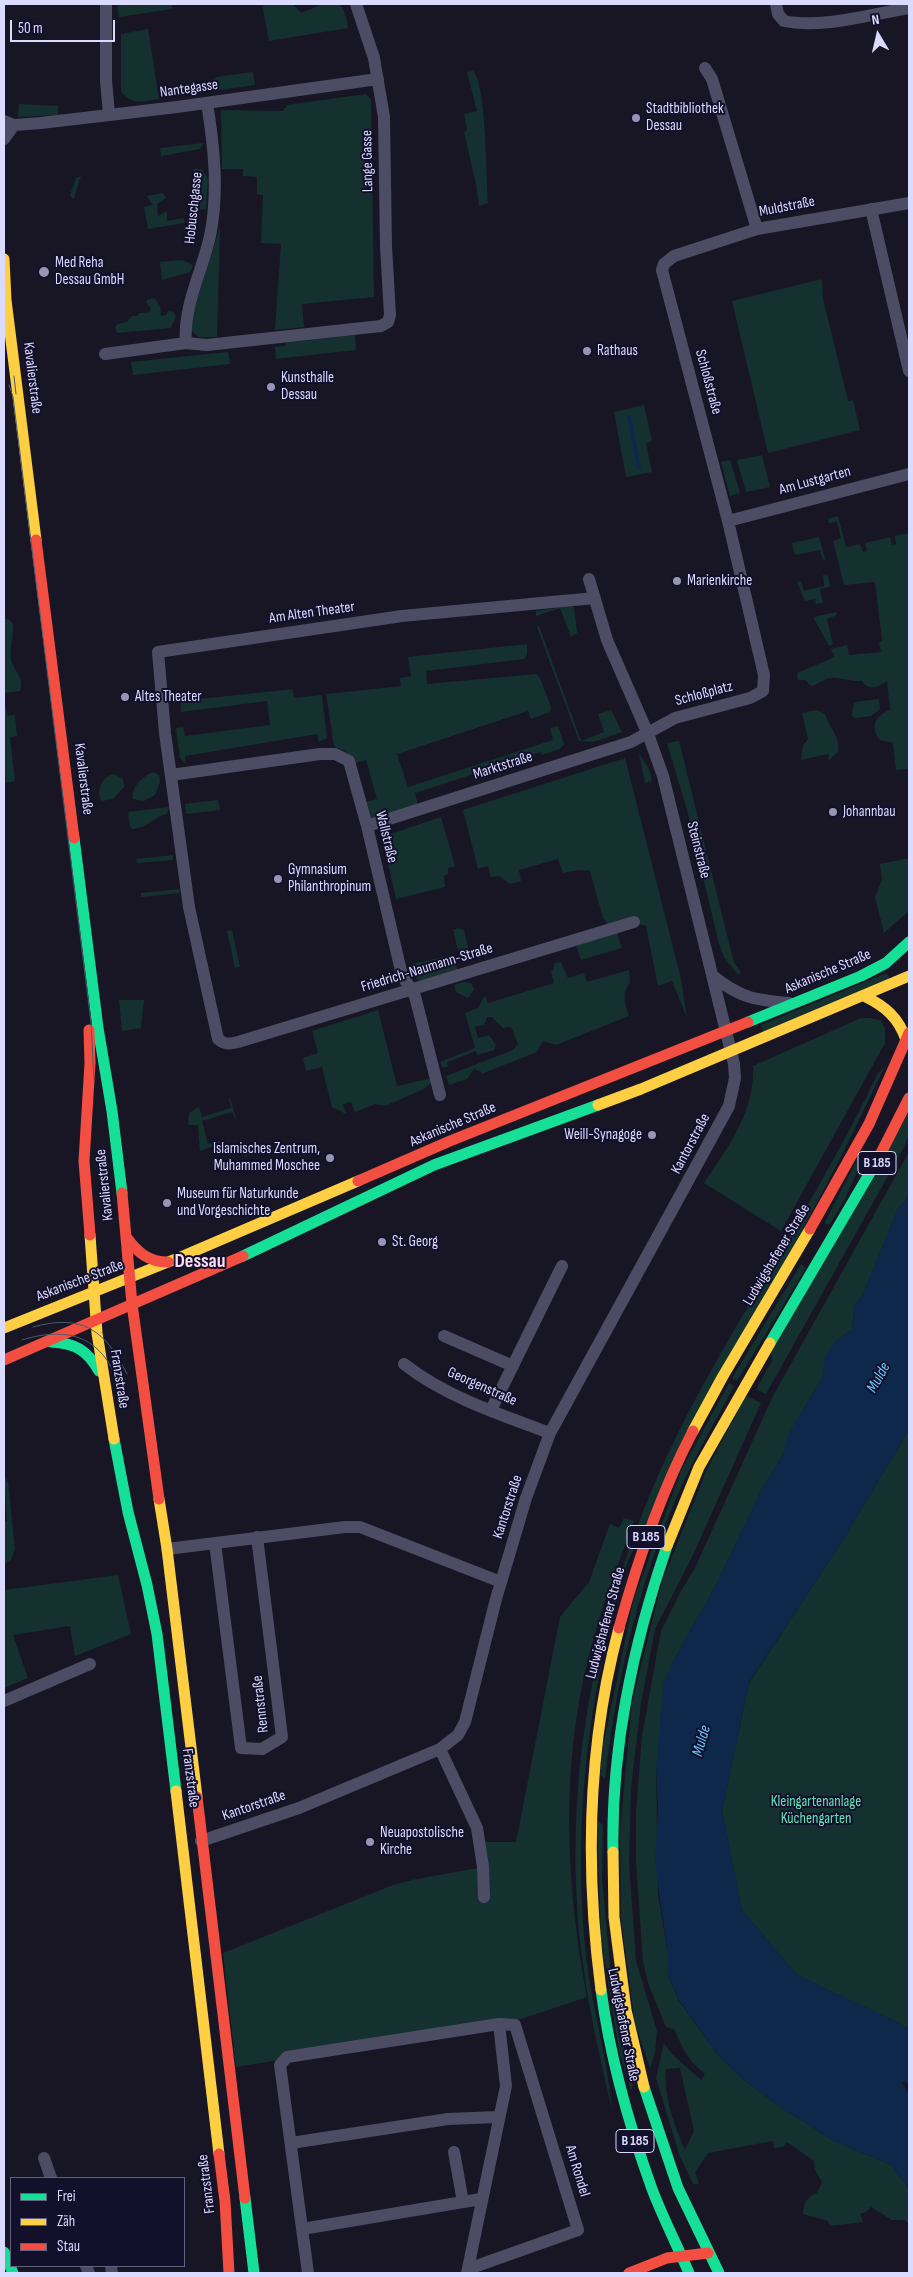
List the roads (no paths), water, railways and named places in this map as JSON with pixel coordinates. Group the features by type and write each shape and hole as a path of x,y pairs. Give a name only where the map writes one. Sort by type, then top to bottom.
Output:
{"main road":[{"name":"Kavalierstraße","path":"4,258 7,305 98,1028 112,1111 127,1238 132,1304"},
{"name":"Kavalierstraße","path":"4,341 88,1023 90,1064 83,1135 94,1291"},
{"name":"Askanische Straße","path":"4,1328 171,1261 450,1141 861,976 886,963 909,942"},
{"path":"886,963 909,967"},
{"name":"Askanische Straße","path":"4,1360 277,1241 434,1165 641,1089 909,976"},
{"path":"864,996 892,1012 908,1036"},
{"name":"Ludwigshafener Straße","path":"688,2273 660,2210 632,2133 610,2047 600,1998 591,1912 589,1859 590,1816 601,1705 624,1603 654,1515 676,1464 722,1376 798,1251 870,1122 908,1036"},
{"name":"Ludwigshafener Straße","path":"708,2253 688,2212 653,2125 626,2020 618,1969 612,1895 612,1835 618,1743 628,1680 656,1577 685,1499 704,1458 781,1324 842,1226 893,1133 909,1098"},
{"path":"127,1238 146,1258 157,1262 171,1261"},
{"name":"Franzstraße","path":"94,1291 103,1378 128,1512 147,1585 156,1634 225,2201 229,2273"},
{"name":"Franzstraße","path":"132,1304 167,1549 200,1841 254,2273"},
{"path":"46,1342 65,1342 81,1347 91,1357 103,1378"},
{"path":"4,2252 10,2266"},
{"path":"629,2273 642,2266 680,2255 708,2253"},
{"path":"688,2273 708,2253"},
{"name":"B 185","path":"708,2253 718,2273"}],"street":[{"path":"106,4 106,80 109,115"},
{"name":"Lange Gasse","path":"186,343 207,345 280,338 381,326 388,322 390,315 386,246 384,117 374,58 356,4"},
{"path":"776,4 778,14 784,22 813,24 909,8"},
{"path":"705,68 712,79 757,229"},
{"name":"Nantegasse","path":"9,123 109,115 378,79"},
{"name":"Hobuschgasse","path":"186,343 188,310 208,242 213,211 215,155 207,103"},
{"path":"4,139 9,123"},
{"name":"Muldstraße","path":"674,256 757,229 909,203"},
{"path":"870,209 909,371"},
{"name":"Schloßstraße","path":"674,256 664,264 662,275 728,521"},
{"path":"105,354 186,343"},
{"name":"Am Lustgarten","path":"728,521 909,474"},
{"name":"Schloßplatz","path":"648,734 675,718 745,700 763,691 764,675 728,521"},
{"path":"589,579 607,640 648,734"},
{"name":"Am Alten Theater","path":"171,775 158,652 402,616 595,598"},
{"name":"Marktstraße","path":"367,826 631,742 648,734"},
{"name":"Steinstraße","path":"648,734 669,798 731,1051"},
{"name":"Wallstraße","path":"171,775 320,754 340,755 349,761 367,826 402,975 415,996 440,1094"},
{"name":"Friedrich-Naumann-Straße","path":"171,775 190,907 218,1039 229,1044 310,1022 411,989 634,922"},
{"path":"713,976 731,991 741,995 759,1000 793,1004"},
{"name":"Kantorstraße","path":"200,1841 299,1808 440,1750 458,1735 465,1722 501,1582 526,1498 550,1433 729,1106 735,1078 731,1051"},
{"path":"491,1410 562,1266"},
{"path":"444,1336 513,1366"},
{"name":"Georgenstraße","path":"404,1364 422,1378 491,1410 550,1433"},
{"path":"167,1549 345,1527 360,1527 501,1582"},
{"name":"Rennstraße","path":"215,1543 241,1748 262,1749 282,1737 257,1538"},
{"path":"4,1701 90,1664"},
{"path":"440,1750 477,1828 483,1867 484,1897"},
{"path":"308,2273 280,2065 287,2058 499,2024"},
{"name":"Am Rondel","path":"499,2024 515,2025 578,2230 467,2271 506,2086 499,2024"},
{"path":"290,2143 448,2119 498,2117"},
{"path":"454,2152 463,2202"},
{"path":"44,2158 51,2177"},
{"path":"302,2230 481,2199"}],"water":[{"path":"631,415 641,469 637,470 627,416"},
{"name":"Mulde","path":"909,1195 909,1430 834,1554 749,1682 722,1811 742,1910 797,1975 909,2028 909,2083 902,2082 909,2095 909,2189 891,2165 832,2140 773,2102 745,2081 718,2055 679,2000 667,1974 667,1949 655,1863 658,1806 656,1768 663,1686 671,1665 715,1587 761,1491 782,1456 789,1433 823,1377 825,1356 837,1340 852,1330 854,1306 863,1294 898,1209"}],"tram line":[{"path":"14,376 16,394"},
{"path":"9,385 13,397 91,1022 94,1080"},
{"path":"33,1327 66,1322 79,1324 91,1329 110,1347 127,1374"},
{"path":"22,1340 57,1334 72,1336 86,1341 107,1360 122,1393"}],"place":[{"name":"Stadtbibliothek Dessau","path":"636,118"},
{"name":"Med Reha Dessau GmbH","path":"44,272"},
{"name":"Rathaus","path":"587,351"},
{"name":"Kunsthalle Dessau","path":"271,387"},
{"name":"Marienkirche","path":"677,581"},
{"name":"Altes Theater","path":"125,697"},
{"name":"Johannbau","path":"833,812"},
{"name":"Gymnasium Philanthropinum","path":"278,879"},
{"name":"Weill-Synagoge","path":"652,1135"},
{"name":"Islamisches Zentrum, Muhammed Moschee","path":"330,1158"},
{"name":"Museum für Naturkunde und Vorgeschichte","path":"167,1203"},
{"name":"St. Georg","path":"382,1242"},
{"name":"Neuapostolische Kirche","path":"370,1842"}],"district":[{"name":"Dessau","path":"200,1262"}],"park label":[{"name":"Kleingartenanlage Küchengarten","path":"816,1810"}]}
